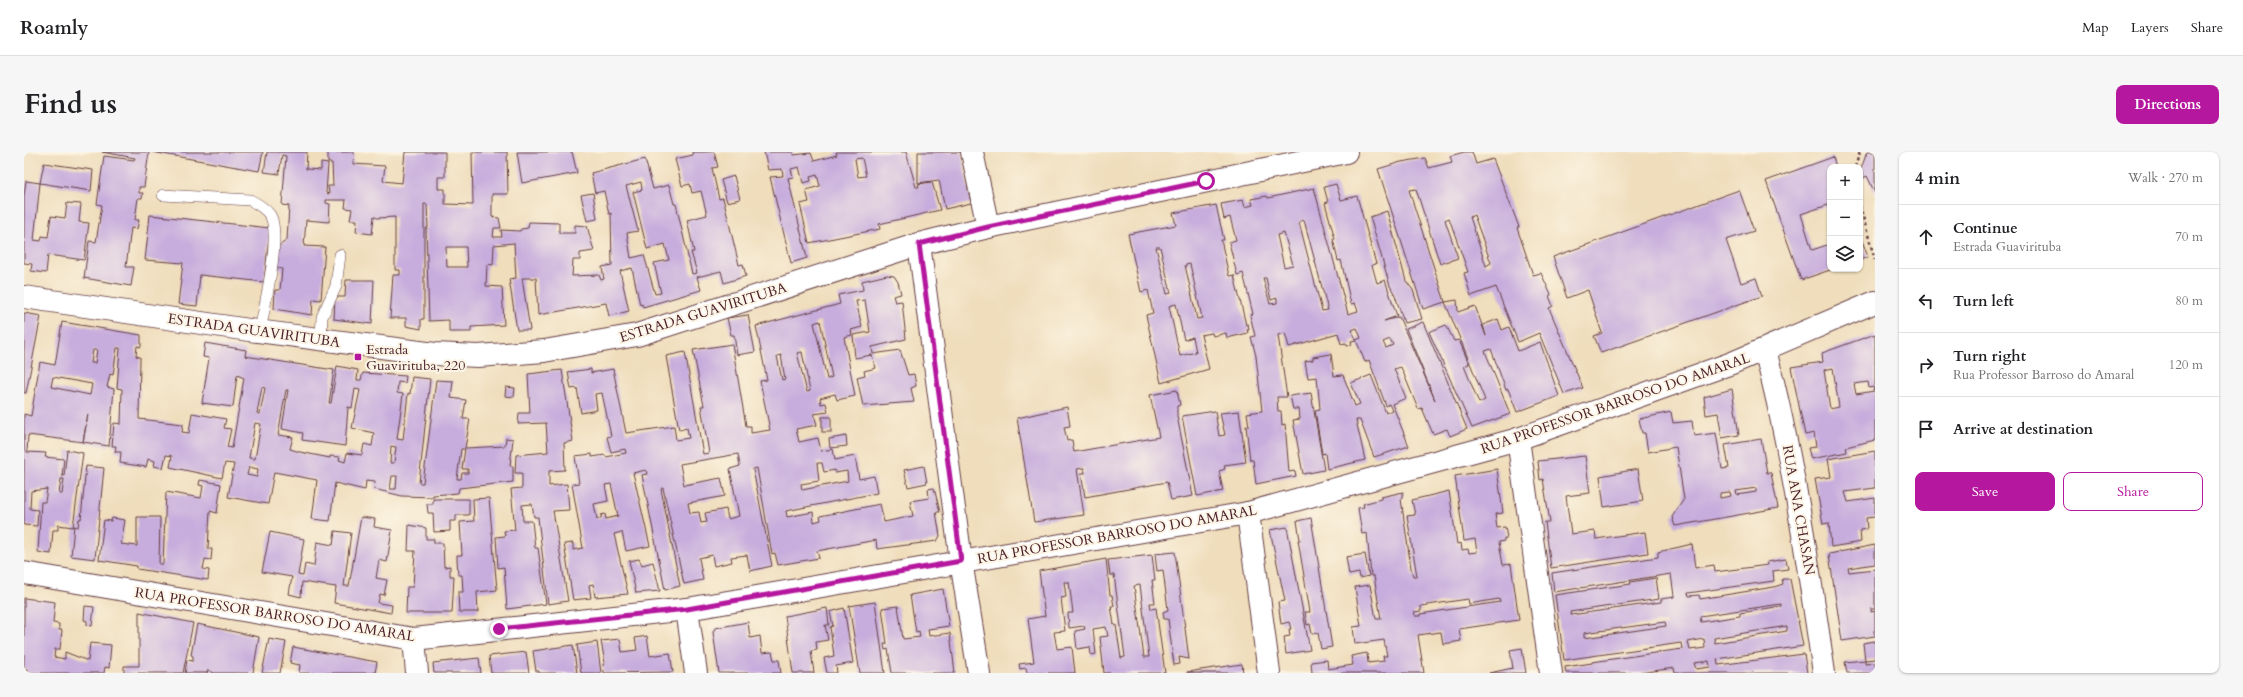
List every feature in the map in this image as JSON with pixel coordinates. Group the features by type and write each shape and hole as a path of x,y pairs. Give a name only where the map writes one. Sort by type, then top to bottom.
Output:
{"street":[{"path":"972,152 988,227"},
{"name":"ESTRADA GUAVIRITUBA","path":"24,297 260,331 435,354 478,356 544,351 637,335 919,244 988,227 1346,152"},
{"path":"919,244 961,561 979,673"},
{"name":"RUA PROFESSOR BARROSO DO AMARAL","path":"24,573 414,639 687,609 1248,512 1518,440 1732,363 1875,302"},
{"name":"RUA ANA CHASAN","path":"1765,350 1783,420 1800,504 1824,673"},
{"path":"1518,440 1551,673"},
{"path":"1248,512 1269,673"},
{"path":"687,609 696,673"},
{"path":"414,639 417,673"}],"lane":[{"path":"163,195 250,200 262,206 270,216 275,232 268,290 260,331"},
{"path":"321,339 322,317 336,286 340,255"}],"path":[{"path":"1856,164 1860,152"},
{"path":"1863,217 1875,260"}],"building":[{"path":"102,152 149,152 144,187 139,187 139,193 143,193 142,198 138,198 135,220 139,220 137,229 131,228 126,267 134,267 131,286 84,278 89,241 96,242 102,205 97,204 104,156 134,160 135,158"},
{"path":"152,152 263,152 259,171"},
{"path":"267,152 307,152 306,169 321,170 321,163 328,164 326,193 329,194 328,186 333,186 332,163 328,163 328,152 354,152 353,164 385,166 383,181 402,183 405,152 445,152 445,177 438,177 438,189 445,189 445,204 473,205 472,152 507,152 508,194 492,194 492,217 499,218 501,228 494,228 493,237 502,237 501,230 520,231 521,229 528,228 529,222 559,223 559,233 575,233 575,225 587,226 594,251 580,253 580,260 573,260 572,276 599,275 601,280 604,279 602,267 612,265 611,213 609,214 604,191 595,193 591,173 645,159 653,189 669,185 674,204 676,204 692,274 697,273 691,252 694,252 687,220 707,215 701,191 692,193 690,184 682,186 675,159 693,155 692,152 714,152 718,167 712,168 719,199 723,198 739,265 743,264 746,276 724,283 721,271 697,277 701,290 643,307 642,304 640,305 632,268 620,271 629,311 609,316 606,303 538,315 536,278 522,278 530,330 517,330 509,279 516,278 514,243 494,245 493,265 487,264 486,286 502,287 504,325 471,327 471,332 449,332 449,320 429,321 426,228 428,228 427,204 424,204 424,319 421,319 421,329 406,326 406,318 390,318 393,275 400,275 400,270 395,270 395,217 377,218 374,216 372,234 356,232 357,220 350,220 352,209 345,208 346,200 326,200 326,203 330,204 329,222 306,220 304,246 325,247 321,300 313,299 312,315 274,309 275,290 280,290 282,269 277,268 279,246 287,240 289,206 282,205 286,156 282,155 279,174 264,172","holes":["641,182 642,190 633,192 647,249 665,244 669,260 654,263 661,293 655,294 644,255 631,258 627,233 638,231 626,186","446,247 466,247 467,267 447,267"]},
{"path":"517,152 572,152 577,173 522,183"},
{"path":"764,152 793,152 793,155 811,153 814,161 837,155 836,152 906,152 916,187 919,187 918,184 932,182 940,210 879,224 880,229 809,243 800,204 809,202 806,190 820,186 817,175 810,177 811,181 803,183 799,167 791,169 793,177 788,178 807,258 791,263 770,177 783,176 782,169 768,170","holes":["862,158 866,176 858,177 855,159"]},
{"path":"918,152 961,152 971,203 945,209 939,180 918,183"},
{"path":"1464,152 1472,152 1476,164 1493,159 1519,227 1517,228 1533,275 1541,273 1551,295 1549,296 1553,306 1549,308 1583,388 1564,394 1539,333 1518,342 1496,287 1471,296 1464,273 1468,272 1449,218 1445,220 1458,258 1440,264 1416,189 1409,190 1445,302 1423,309 1378,169 1401,162 1425,158 1429,168 1452,162 1450,156","holes":["1474,215 1491,263 1486,266 1470,217"]},
{"path":"1867,152 1875,152 1875,193 1867,176 1863,178 1863,164"},
{"path":"1833,157 1835,164 1827,164 1827,205 1801,214 1812,250 1827,245 1827,271 1801,280 1766,181"},
{"path":"44,163 93,170 91,191 40,183"},
{"path":"734,176 740,199 727,202 721,180"},
{"path":"26,181 40,183 34,240 41,241 42,236 48,237 51,216 65,218 67,203 81,204 79,222 89,223 84,260 48,255 46,273 31,271 32,264 24,263 24,196"},
{"path":"1336,184 1341,200 1357,196 1376,264 1372,265 1377,283 1385,280 1397,316 1384,321 1399,317 1435,400 1406,329 1423,322 1467,429 1450,436 1447,429 1433,434 1422,408 1418,409 1401,367 1394,369 1406,398 1392,404 1409,446 1374,457 1360,420 1356,420 1365,460 1327,469 1325,453 1322,454 1315,410 1320,409 1317,377 1308,378 1305,361 1313,360 1313,357 1331,354 1334,376 1343,375 1355,406 1360,404 1351,383 1371,375 1386,413 1392,410 1389,404 1386,406 1369,360 1365,362 1356,340 1351,341 1352,345 1347,346 1346,343 1341,344 1338,333 1289,347 1285,333 1278,335 1287,397 1277,397 1278,411 1281,411 1282,425 1285,424 1289,472 1295,471 1296,476 1256,484 1253,460 1250,460 1246,426 1249,426 1247,413 1262,411 1256,356 1251,337 1255,336 1250,315 1253,314 1243,273 1237,275 1229,242 1236,240 1230,217 1224,219 1221,204 1243,200 1245,207 1253,205 1251,199 1267,196 1268,198 1314,188 1348,314 1358,311 1355,303 1351,304 1341,260 1338,261 1333,239 1335,239 1325,203 1328,202 1324,187","holes":["1304,220 1328,310 1322,311 1299,222","1284,233 1293,265 1284,267 1277,235","1263,278 1266,278 1271,300 1277,298 1277,303 1270,304","1357,328 1361,338 1356,340 1352,330","1390,339 1393,345 1386,348 1383,342"]},
{"path":"1739,190 1754,231 1726,240 1741,283 1756,278 1762,296 1601,353 1594,336 1602,333 1588,290 1567,298 1553,257"},
{"path":"593,193 597,219 587,221 581,195"},
{"path":"1216,205 1224,240 1221,240 1229,276 1234,275 1246,325 1248,324 1249,330 1247,330 1248,333 1227,338 1226,333 1213,336 1212,333 1201,335 1209,369 1161,383 1146,315 1153,313 1148,290 1141,292 1128,234 1176,225 1173,213","holes":["1156,247 1160,247 1171,293 1167,294","1190,264 1202,318 1197,319 1185,265","1176,304 1184,340 1193,337 1196,352 1180,356 1169,306"]},
{"path":"1387,211 1406,281 1413,290 1422,319 1404,323 1395,295 1390,286 1370,217"},
{"path":"150,215 270,228 264,282 200,275 197,306 178,304 183,263 145,260"},
{"path":"1863,243 1868,257 1863,259"},
{"path":"887,275 894,276 898,282 901,294 893,296 895,302 902,301 906,339 872,347 873,354 900,350 908,375 914,374 916,386 911,388 914,402 863,406 857,377 865,375 864,371 876,368 872,355 855,358 853,335 870,332 865,300 856,301 862,327 851,330 852,335 844,337 855,396 837,400 835,394 820,398 821,404 826,403 828,412 814,414 817,425 796,429 799,442 818,438 821,451 833,449 835,460 855,456 859,479 874,476 877,493 786,511 787,517 813,512 814,522 821,520 820,516 880,504 884,522 913,516 910,501 929,498 928,489 934,488 940,512 936,512 940,536 937,541 877,549 876,540 817,551 819,558 778,565 775,553 772,554 757,468 753,469 772,566 750,571 747,555 731,557 732,562 714,566 712,555 699,558 703,580 684,584 663,488 661,489 680,586 665,590 642,475 647,474 646,470 633,473 650,546 626,551 622,532 614,534 628,594 595,597 593,584 589,585 591,598 573,600 564,544 573,543 573,550 583,548 572,484 579,483 575,456 592,454 592,457 605,455 606,457 626,453 625,449 611,452 607,437 611,436 602,393 595,394 597,410 581,413 577,388 571,389 568,372 591,369 591,373 613,369 626,433 674,426 676,440 689,438 687,428 679,430 666,356 685,352 703,454 709,453 701,406 704,406 693,350 732,344 746,426 751,426 751,433 770,430 760,381 767,380 756,326 840,304 838,295 863,290 862,281","holes":["820,321 832,377 827,379 814,323","802,352 810,391 807,392 797,353","781,355 785,379 782,380 777,356","738,454 740,466 730,469 739,516 728,519 726,509 705,513 707,522 701,523 699,512 690,513 688,503 725,496 721,478 684,485 680,464","817,463 822,463 824,472 835,470 835,473 847,471 848,481 802,490 801,484 819,481","611,484 618,516 606,519 605,514 601,515 601,518 597,519 594,504 608,501 605,485"]},
{"path":"346,280 374,280 372,324 334,319 335,297 345,297"},
{"path":"1457,300 1458,312 1475,306 1486,336 1483,325 1498,319 1502,330 1509,327 1518,351 1540,342 1559,396 1517,412 1508,389 1506,390 1491,349 1485,351 1510,414 1472,428 1429,332 1446,325 1454,341 1459,340 1469,364 1464,366 1479,403 1485,400 1445,302"},
{"path":"24,313 41,316 26,393 24,393"},
{"path":"748,315 755,352 737,355 734,335 731,335 727,318"},
{"path":"62,322 141,335 141,347 137,346 136,356 140,357 139,419 183,424 182,432 189,433 192,413 226,419 224,428 231,429 227,447 232,448 244,378 237,375 233,407 202,403 209,358 203,357 205,343 246,350 245,356 334,370 329,403 331,403 337,366 358,370 357,380 361,380 363,373 406,376 405,383 398,382 397,393 403,394 397,439 403,440 408,393 410,394 412,377 430,379 419,483 423,483 436,380 453,381 451,398 466,400 463,419 470,419 465,448 505,446 506,438 513,439 510,466 513,466 513,482 459,488 458,493 433,495 433,497 402,496 374,489 375,482 366,481 365,490 335,483 330,521 312,519 317,480 274,472 268,504 228,497 234,464 225,463 222,478 170,467 172,456 166,455 163,468 154,466 155,461 148,459 146,467 120,463 121,452 115,452 116,446 112,446 114,423 121,424 122,389 117,388 120,348 117,348 113,375 110,374 107,387 114,389 109,446 28,435 27,452 46,453 45,457 64,459 62,476 64,476 67,450 83,453 73,527 58,525 58,530 53,530 51,554 38,552 41,502 45,502 47,489 31,491 30,509 38,510 37,526 24,525 24,414 31,416 40,362 55,365","holes":["93,350 97,350 95,363 91,363","53,377 92,384 90,395 51,387","262,387 265,388 260,414 257,413","355,389 360,390 352,428 374,433 372,446 364,444 362,455 347,453 345,462 339,460 340,457 330,456 330,458 290,449 293,437 278,435 286,390 288,390 282,429 303,433 302,440 345,446 348,407 352,408","255,423 261,424 255,459 249,458","391,446 396,447 394,463 390,463","461,449 465,449 462,469 468,469 468,473 462,473 461,479 457,479","249,467 258,469 257,477 247,475","392,476 397,476 396,489 390,489","61,479 64,479 62,494 59,494"]},
{"path":"1875,334 1875,440 1846,447 1847,452 1811,459 1808,448 1816,447 1814,433 1805,435 1791,367 1823,362 1822,353","holes":["1833,368 1839,407 1830,409 1824,370","1868,382 1869,388 1873,387 1874,391 1856,394 1854,384"]},
{"path":"562,370 573,441 564,443 565,470 549,471 549,486 567,484 569,510 553,511 568,601 548,604 538,517 534,517 532,504 522,505 523,521 532,521 535,548 538,548 546,604 507,609 504,567 498,568 496,537 505,536 504,531 515,530 511,489 522,488 522,473 515,473 516,455 548,452 546,423 518,424 519,413 530,413 528,374"},
{"path":"506,387 515,388 514,397 505,396"},
{"path":"1732,389 1739,435 1722,438 1718,413 1706,415 1704,397"},
{"path":"1177,390 1180,405 1177,406 1177,416 1193,496 1171,500 1167,482 1085,497 1081,473 1085,473 1084,468 1077,469 1084,515 1034,522 1017,418 1067,407 1070,426 1064,427 1067,441 1072,440 1074,452 1159,437 1150,395"},
{"path":"1311,393 1324,470 1303,474 1293,420 1300,419 1299,409 1293,409 1290,396"},
{"path":"1215,411 1219,436 1225,435 1220,413 1239,411 1246,462 1224,465 1225,469 1219,471 1223,491 1197,496 1182,416"},
{"path":"1671,412 1673,423 1692,421 1694,436 1716,433 1722,469 1729,468 1725,445 1761,439 1767,473 1771,473 1778,508 1675,526 1672,517 1684,499 1676,447 1648,452 1645,433 1642,433 1639,419","holes":["1756,488 1756,492 1737,495 1736,491","1730,492 1731,496 1720,498 1720,493"]},
{"path":"822,417 831,417 831,432 822,432"},
{"path":"846,436 847,446 830,448 829,439"},
{"path":"1875,451 1875,488 1845,492 1848,502 1875,498 1875,517 1866,518 1867,529 1860,530 1861,542 1831,547 1829,523 1823,524 1815,479 1831,477 1828,459"},
{"path":"1585,456 1590,493 1566,496 1571,534 1595,531 1596,539 1645,532 1648,553 1551,568 1545,522 1550,522 1543,479 1540,480 1538,461"},
{"path":"86,466 104,468 95,559 71,556 74,526 78,527 79,519 81,519"},
{"path":"924,466 927,483 908,487 904,470"},
{"path":"1497,469 1503,513 1495,514 1497,528 1505,527 1507,538 1504,538 1504,541 1499,542 1503,565 1511,564 1519,620 1459,629 1461,641 1443,644 1441,632 1418,635 1424,673 1312,673 1311,662 1327,660 1328,669 1353,665 1351,656 1367,653 1368,663 1384,661 1383,656 1387,656 1384,640 1355,644 1353,627 1361,626 1355,587 1370,585 1376,619 1381,619 1374,576 1371,576 1367,533 1362,534 1358,508 1364,507 1363,504 1381,499 1381,497 1403,492 1403,498 1401,499 1413,576 1417,576 1407,516 1415,515 1412,500 1449,491 1457,544 1461,543 1462,550 1468,549 1469,553 1477,552 1475,539 1464,541 1455,476","holes":["1468,599 1469,604 1499,599 1500,602 1420,614 1420,616 1415,616 1414,612 1421,611 1421,606"]},
{"path":"1638,469 1643,501 1604,507 1600,476"},
{"path":"200,480 221,484 217,513 210,511 208,549 212,549 211,560 205,559 203,569 209,570 208,580 137,569 137,566 99,560 104,520 111,521 112,518 125,520 121,544 137,546 137,517 160,517 159,564 163,564 166,492 201,498 203,486 199,485"},
{"path":"489,498 497,590 477,592 478,612 459,612 458,592 463,592 462,575 458,575 457,559 457,555 462,555 460,522 474,521 473,499"},
{"path":"433,499 469,499 469,515 456,515 456,521 450,521 450,531 434,532 433,513 428,513 427,504 433,504"},
{"path":"361,517 375,519 374,527 392,530 387,562 379,560 376,578 387,580 384,595 380,594 378,603 392,605 391,613 334,603 336,587 302,582 301,597 289,594 292,577 262,572 270,532 304,539 298,575 303,576 305,564 314,566 317,542 333,545 335,531 351,533 344,586 349,586"},
{"path":"1311,518 1332,647 1321,649 1318,633 1312,634 1310,624 1307,625 1305,612 1310,612 1298,540 1300,540 1297,521"},
{"path":"409,525 426,528 426,539 434,539 434,543 443,543 444,567 450,566 450,576 454,576 452,613 406,613 407,587 413,587 415,551 408,551"},
{"path":"1287,527 1310,650 1286,654 1284,637 1290,636 1289,629 1291,629 1289,622 1281,624 1278,602 1285,601 1270,530"},
{"path":"1692,544 1695,568 1714,565 1715,572 1768,565 1767,562 1786,559 1788,569 1773,571 1774,581 1688,593 1689,596 1699,595 1700,599 1774,587 1783,584 1782,579 1790,579 1803,646 1717,659 1718,665 1804,654 1807,673 1675,673 1674,668 1640,673 1566,673 1565,667 1682,649 1681,643 1564,660 1555,595 1631,584 1630,582 1656,578 1659,599 1570,612 1571,615 1661,602 1661,599 1674,597 1671,574 1554,592 1552,573 1658,557 1658,552","holes":["1781,604 1781,606 1740,613 1740,616 1701,622 1700,616","1665,622 1666,626 1584,638 1584,633","1787,626 1787,631 1715,643 1714,638","1704,639 1705,648 1690,650 1688,642","1709,661 1710,667 1696,669 1694,663"]},
{"path":"1875,545 1875,564 1848,568 1849,572 1875,569 1875,609 1871,609 1871,612 1875,611 1875,636 1842,641 1829,554"},
{"path":"1175,552 1189,659 1179,657 1180,664 1174,665 1168,619 1164,619 1163,612 1168,610 1163,570 1157,571 1155,554"},
{"path":"1365,554 1369,576 1360,578 1359,573 1349,575 1346,557"},
{"path":"1152,555 1155,580 1152,580 1155,603 1150,603 1151,609 1156,608 1165,673 1104,673 1100,637 1108,636 1106,627 1093,629 1096,654 1091,655 1090,647 1077,649 1075,631 1085,629 1084,626 1069,628 1068,613 1073,613 1069,582 1064,582 1066,597 1061,598 1065,631 1054,632 1057,649 1072,647 1075,673 1027,673 1026,668 1020,669 1019,664 1034,662 1028,619 1045,616 1039,571 1106,559 1110,595 1112,595 1114,606 1111,606 1114,625 1116,625 1121,658 1125,657 1114,575 1110,575 1108,560","holes":["1140,585 1149,657 1144,657 1134,586"]},
{"path":"639,559 642,565 653,562 660,591 636,593 629,561"},
{"path":"943,589 949,626 928,629 929,636 950,633 955,673 892,673 888,649 885,650 884,644 887,644 882,608 898,606 903,639 920,637 919,631 916,632 910,595"},
{"path":"24,598 55,602 53,623 59,624 59,630 62,630 60,649 55,649 54,657 65,659 65,652 88,661 90,643 111,645 109,668 105,667 104,673 26,673 27,669 24,668"},
{"path":"875,602 885,673 860,673 849,606"},
{"path":"85,606 94,607 92,626 87,625 87,621 84,620"},
{"path":"827,608 829,625 825,625 828,640 816,642 817,650 811,651 814,673 793,673 785,616"},
{"path":"844,608 853,663 836,666 837,673 827,673 824,658 834,656 830,627 833,626 830,612"},
{"path":"139,612 193,623 183,673 124,673 124,666 139,666"},
{"path":"748,622 750,638 760,636 762,653 772,652 774,660 779,660 781,673 719,673 713,632 715,628"},
{"path":"197,624 259,637 253,673 214,673 208,670 207,673 185,673 187,660 193,661 193,656 191,655"},
{"path":"647,636 650,656 670,653 673,672 604,673 603,664 605,663 601,641 620,639 622,652 637,650 635,638"},
{"path":"269,639 286,642 280,673 262,673"},
{"path":"1875,641 1875,659 1865,660 1863,643"},
{"path":"597,642 601,673 581,673 577,645"},
{"path":"573,645 577,673 539,673 539,671 536,671 533,651"},
{"path":"293,647 377,662 375,673 299,673 300,665 290,663"},
{"path":"1522,648 1526,673 1489,673 1513,668 1510,650"},
{"path":"526,652 529,673 491,673 489,656"},
{"path":"479,658 481,673 434,673 433,663"},
{"path":"1865,660 1865,664 1875,663 1875,673 1847,673 1845,662"},
{"path":"1242,664 1243,673 1187,673 1187,672"}],"place":[{"name":"Estrada Guavirituba, 220","path":"358,357"}],"route":[{"path":"499,629 687,609 961,561 919,244 988,227 1206,181"}]}
